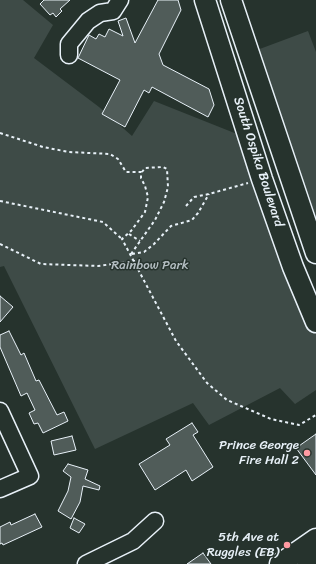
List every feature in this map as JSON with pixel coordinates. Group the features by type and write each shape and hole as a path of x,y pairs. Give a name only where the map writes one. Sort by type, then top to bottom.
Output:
{"main road":[{"name":"South Ospika Boulevard","path":"205,0 262,178 293,266 316,322"},
{"name":"South Ospika Boulevard","path":"231,0 316,253"},
{"path":"280,564 316,539"},
{"path":"308,564 316,558"}],"street":[{"path":"69,55 70,44 88,21 100,13 113,11 120,0"},
{"path":"0,411 30,476 0,490"},
{"path":"86,564 133,541 154,522"}],"path":[{"path":"0,133 43,147 69,152 110,154 118,159 126,172 141,172 145,168 164,167 168,170 168,187 164,202 131,254"},
{"path":"122,239 129,234 145,212 148,197 141,178 141,172"},
{"path":"186,206 194,197 210,194 262,178"},
{"path":"131,254 144,252 171,226 192,220 210,194"},
{"path":"0,201 103,222 122,239 176,341 207,383 227,400 271,419 299,425 316,415"},
{"path":"129,234 140,241"},
{"path":"0,244 41,264 98,266 135,261"}],"green space":[{"name":"Rainbow Park","path":"0,0 23,0 53,25 34,58 99,107 132,136 154,101 247,138 316,332 316,390 295,404 280,388 209,425 193,403 95,449 4,266 0,267"},
{"path":"308,31 316,52 316,261 249,53"}],"building":[{"path":"44,0 70,0 60,9 62,11 56,17 53,13 50,15 40,4"},
{"path":"158,0 178,0 181,10 159,54 163,65 209,89 214,105 208,117 152,87 149,93 144,90 125,127 102,114 120,80 78,58 89,35 96,39 99,34 105,37 109,29 123,36 118,21 126,18 135,43"},
{"path":"0,296 13,307 0,322"},
{"path":"9,331 21,355 24,353 36,381 39,380 57,415 64,412 68,421 43,433 38,423 34,424 29,413 35,410 27,393 21,396 0,347 0,335"},
{"path":"192,423 198,432 193,435 213,467 192,481 186,470 155,490 139,464 170,445 166,439"},
{"name":"Prince George Fire Hall 2","path":"316,434 316,475 296,448"},
{"path":"72,436 76,450 54,455 51,441"},
{"path":"68,464 88,470 85,479 100,486 99,490 83,486 80,502 71,519 58,511 68,491 71,477 63,471"},
{"path":"35,514 42,527 3,545 2,543 0,544 0,527 10,522 11,525"},
{"path":"74,518 85,524 79,533 70,528"},
{"path":"203,553 211,564 187,564"}],"place":[{"name":"Prince George Fire Hall 2","path":"307,453"},
{"name":"5th Ave at Ruggles (EB)","path":"287,545"}]}
